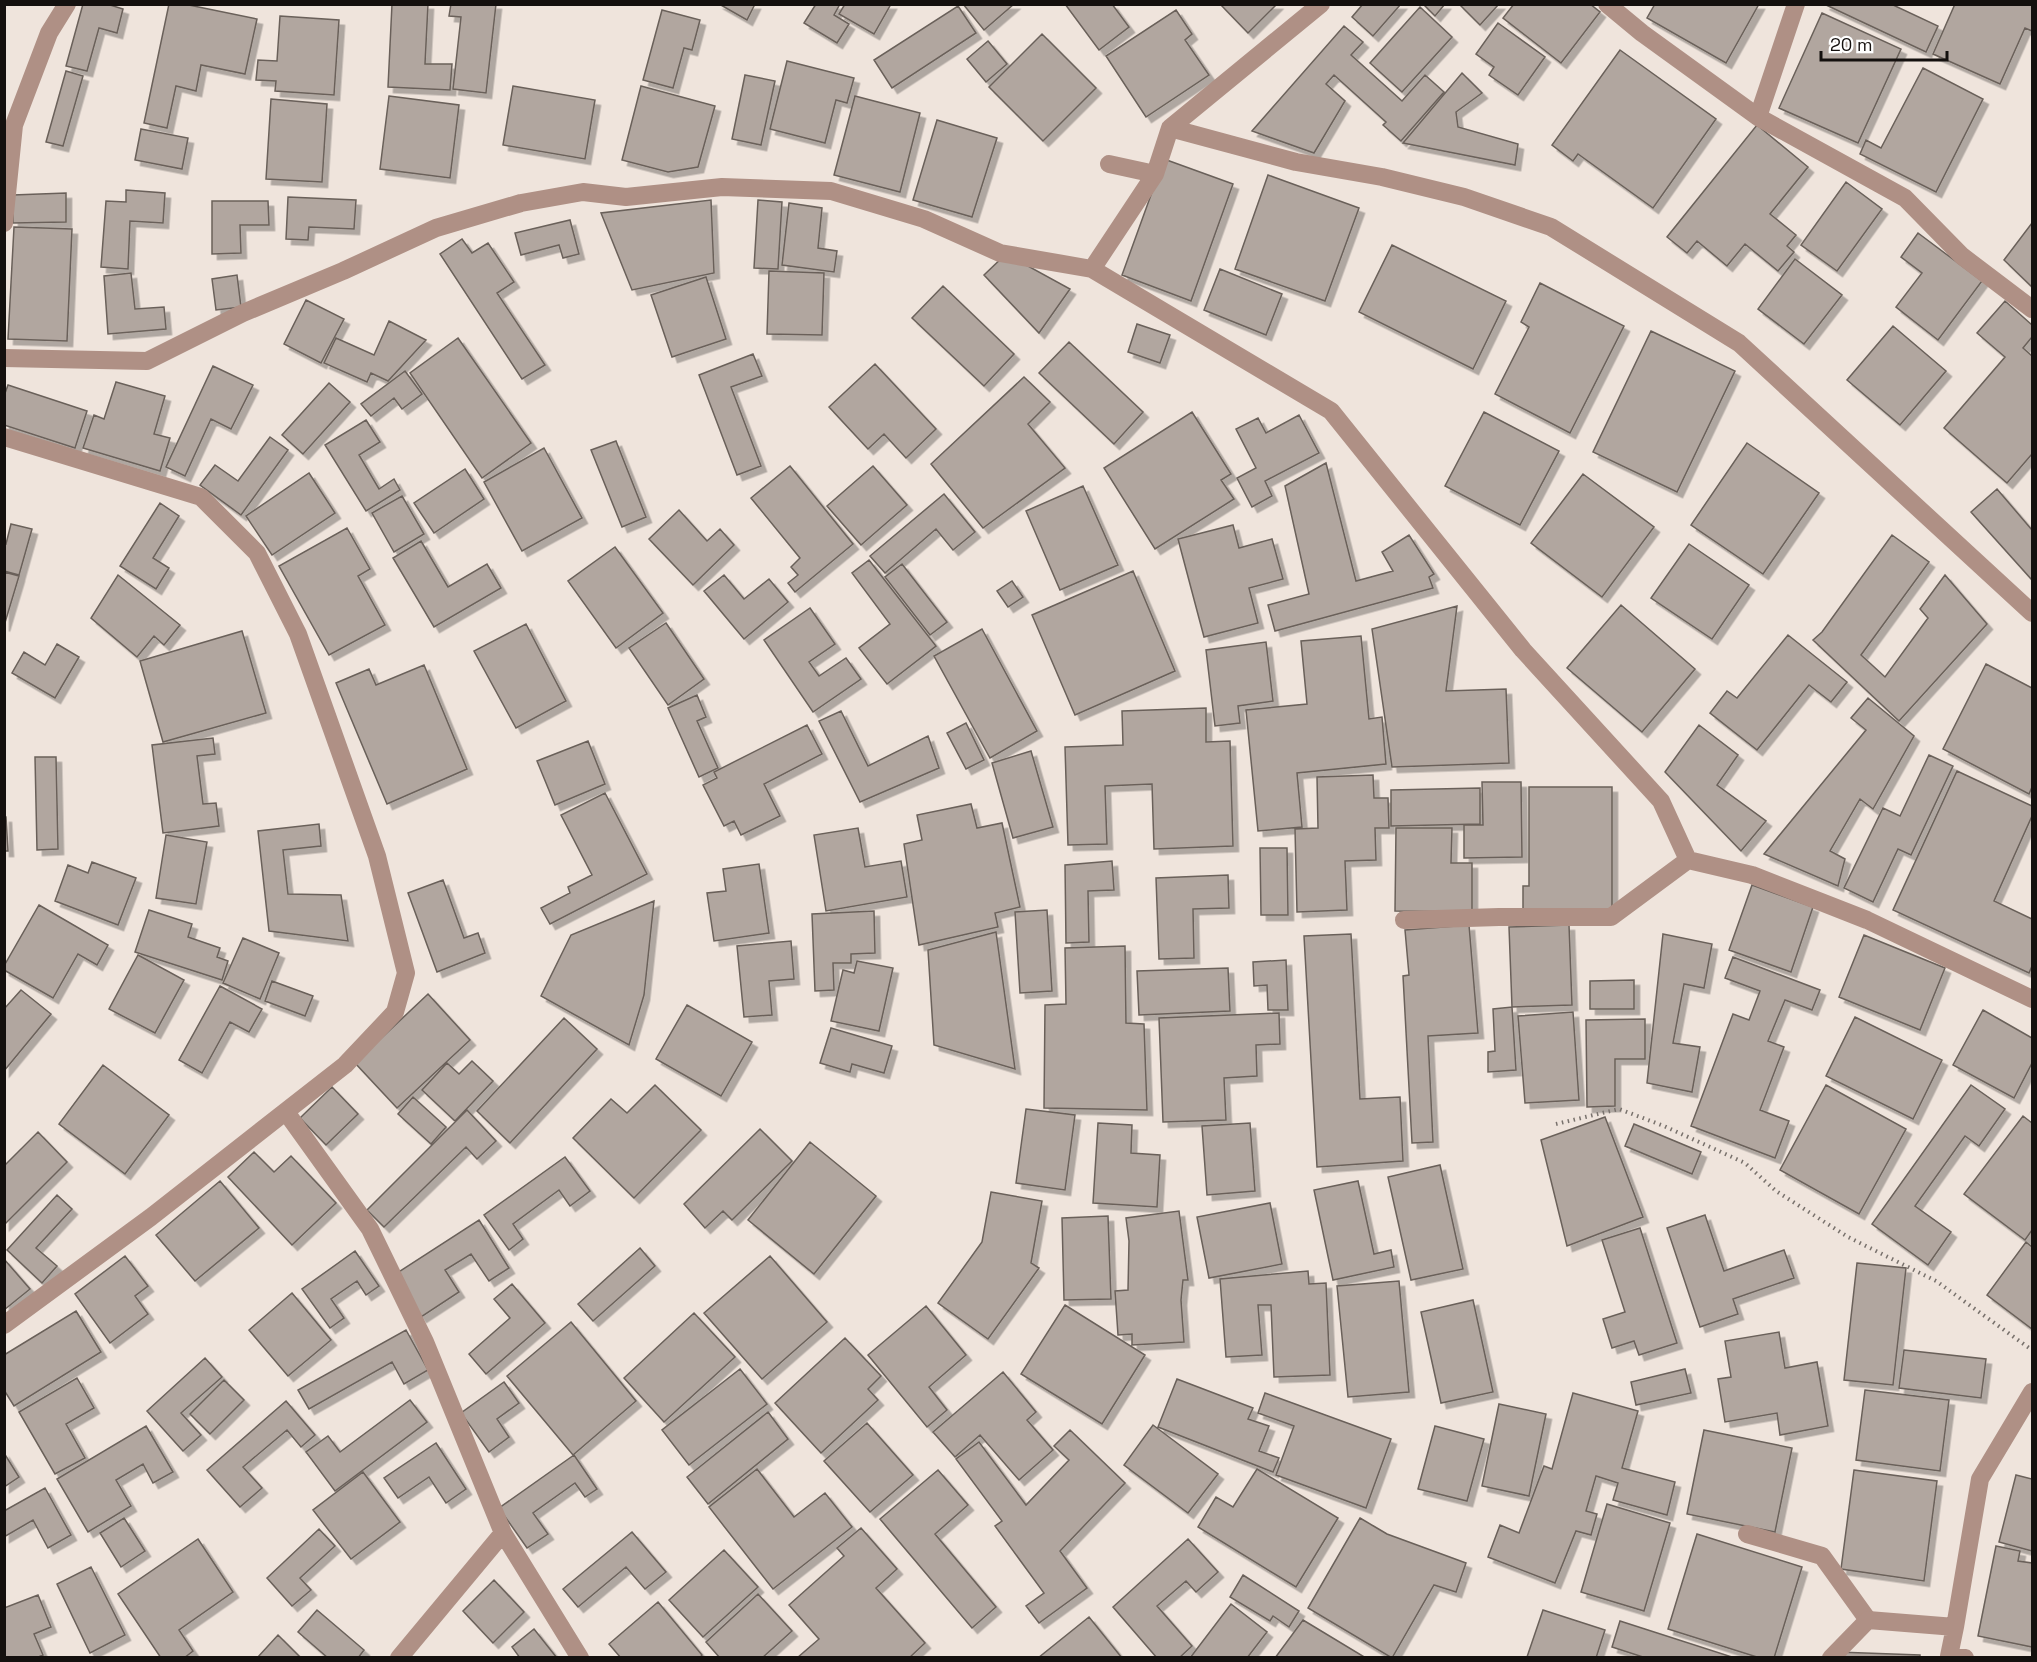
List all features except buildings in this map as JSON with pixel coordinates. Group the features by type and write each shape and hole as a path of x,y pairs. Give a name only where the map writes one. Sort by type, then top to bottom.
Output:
{"street":[{"path":"4,223 14,125 50,33 67,4"},
{"path":"1092,269 1155,174 1170,128 1321,4"},
{"path":"1607,4 1642,33 1758,117 1905,198 1962,256 2032,309"},
{"path":"1758,117 1796,4"},
{"path":"1170,128 1296,162 1382,177 1464,197 1551,226 1739,343 2032,613"},
{"path":"1109,164 1155,174"},
{"path":"4,358 147,360 243,313 343,271 436,228 521,202 583,192 626,197 722,187 831,191 924,219 1000,253 1092,269 1331,411 1523,650 1661,801 1688,860"},
{"path":"4,437 201,497 257,553 298,634 377,856 406,973 395,1012 345,1065 151,1217 4,1325"},
{"path":"1404,920 1611,917 1688,860 1752,875 1867,920 2032,999"},
{"path":"286,1112 370,1229 425,1342 502,1533 580,1658"},
{"path":"1965,1658 1949,1656 1980,1479 2032,1392"},
{"path":"399,1658 502,1533"},
{"path":"1747,1534 1822,1556 1868,1620 1954,1627"},
{"path":"1831,1658 1868,1620"}],"path":[{"path":"1556,1124 1619,1109 1664,1126 1745,1163 1776,1191 1848,1237 1936,1281 2032,1350"}]}
